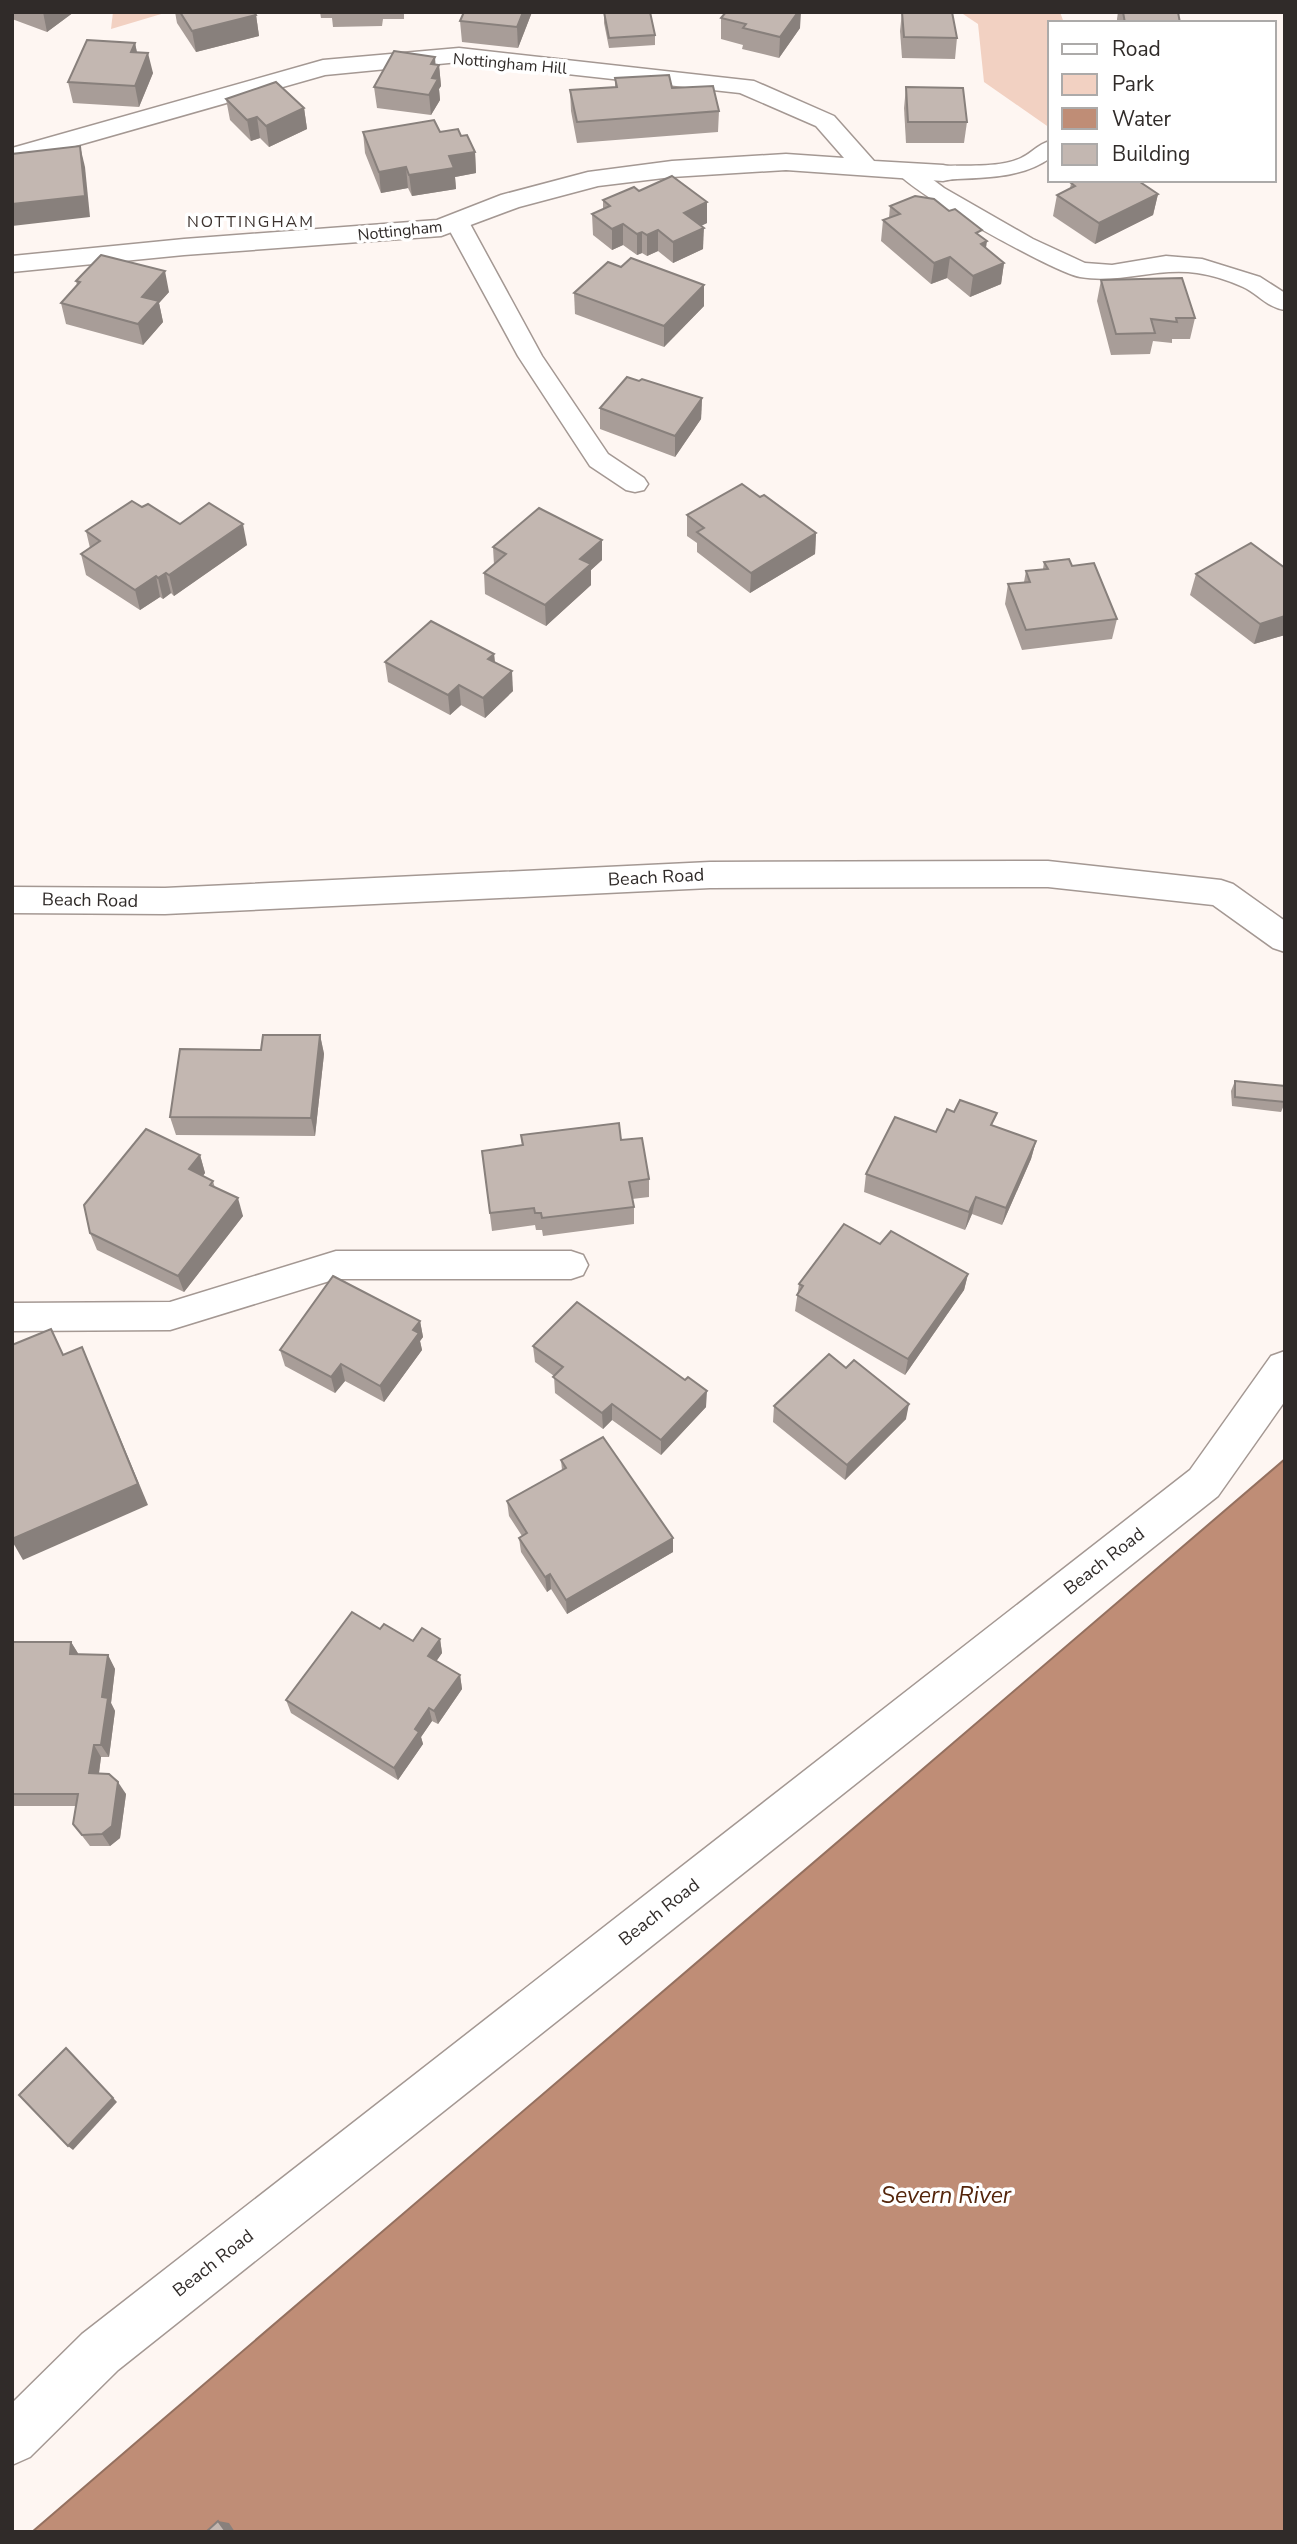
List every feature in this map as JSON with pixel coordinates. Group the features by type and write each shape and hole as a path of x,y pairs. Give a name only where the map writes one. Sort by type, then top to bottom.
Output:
{"street":[{"name":"Nottingham Hill","path":"12,156 323,68 459,55 745,86 825,121 866,167"},
{"name":"Nottingham","path":"12,264 184,247 429,229 457,222 510,201 597,178 672,169 786,162 866,167"},
{"path":"866,167 943,173"},
{"name":"Beach Road","path":"12,900 165,901 710,874 1048,874 1221,892 1285,939"},
{"name":"Beach Road","path":"12,2439 100,2351 1204,1483 1285,1368"}],"lane":[{"path":"943,173 1017,166 1028,163 1048,149"},
{"path":"908,171 936,193 1025,244 1081,270 1112,272 1166,263 1202,266 1252,282 1283,303"},
{"path":"457,222 530,356 599,460 635,484"},
{"path":"12,1317 170,1316 336,1265 571,1265"}],"green space":[{"path":"113,12 168,12 111,29"},
{"path":"960,12 1060,12 1063,21 1048,21 1048,127 984,82 978,24"}],"water":[{"name":"Severn River","path":"1285,1459 1285,2532 32,2532 154,2427"}],"building":[{"path":"180,12 254,12 256,15 192,31"},
{"path":"464,12 523,12 517,27 460,21"},
{"path":"604,12 650,12 655,35 609,38"},
{"path":"726,12 798,12 780,37 743,28 746,24 721,18"},
{"path":"902,12 952,12 957,38 904,37"},
{"path":"1123,12 1178,12 1180,21 1125,21"},
{"path":"87,40 135,43 131,52 148,53 135,86 68,82"},
{"path":"394,51 435,57 431,64 439,65 432,78 438,79 429,95 374,87"},
{"path":"669,75 672,88 713,86 719,111 577,122 570,90 617,87 615,78"},
{"path":"276,82 304,108 266,126 257,117 247,120 226,99"},
{"path":"906,87 963,88 967,122 908,122"},
{"path":"434,120 440,132 458,129 461,136 467,135 475,152 449,156 454,168 409,175 406,167 379,172 363,132"},
{"path":"80,146 85,196 12,204 12,154"},
{"path":"672,176 707,202 684,213 704,228 673,242 658,230 647,235 642,232 637,234 623,224 612,229 592,214 610,206 603,200 634,187 639,191"},
{"path":"1140,182 1158,194 1099,223 1057,195 1075,186 1071,183"},
{"path":"915,196 934,199 949,211 955,209 982,230 976,233 987,241 981,244 1004,263 973,276 950,257 934,263 883,220 900,214 890,206"},
{"path":"101,255 165,271 142,297 159,301 138,324 61,303 80,282 76,281"},
{"path":"631,258 704,285 664,326 574,293 608,262 621,267"},
{"path":"1182,278 1195,318 1176,318 1177,322 1151,319 1155,333 1116,334 1101,280"},
{"path":"627,377 639,381 642,379 702,398 675,436 600,408"},
{"path":"742,484 760,497 764,495 816,533 751,573 697,532 704,528 687,515"},
{"path":"132,501 142,507 148,504 180,524 209,503 243,524 169,575 166,573 158,578 156,576 135,590 81,554 100,541 86,531"},
{"path":"539,508 602,540 580,559 591,564 545,605 484,573 506,554 493,547"},
{"path":"1251,543 1285,568 1285,616 1260,624 1196,574"},
{"path":"1069,559 1072,566 1094,563 1117,619 1026,630 1008,584 1030,582 1026,571 1048,569 1044,562"},
{"path":"431,621 494,654 488,659 512,671 483,698 459,685 448,695 385,662"},
{"path":"263,1035 320,1035 311,1118 170,1117 180,1049 261,1050"},
{"path":"1235,1081 1285,1086 1285,1102 1235,1097"},
{"path":"960,1100 997,1113 991,1125 1036,1141 1006,1208 976,1197 969,1212 866,1174 895,1117 936,1132 947,1109 954,1112"},
{"path":"619,1123 621,1140 642,1138 649,1179 629,1182 634,1207 542,1218 541,1213 535,1213 534,1208 490,1213 482,1151 523,1145 521,1135"},
{"path":"146,1129 200,1155 189,1169 213,1181 210,1185 238,1198 178,1276 90,1233 84,1205"},
{"path":"844,1224 880,1244 891,1231 968,1274 908,1359 797,1295 803,1286 799,1284"},
{"path":"333,1276 420,1321 413,1330 419,1333 380,1386 341,1364 331,1377 280,1350"},
{"path":"577,1302 685,1380 688,1377 707,1391 661,1440 612,1404 602,1413 553,1377 563,1367 533,1346"},
{"path":"51,1329 63,1355 82,1347 138,1484 12,1539 12,1345"},
{"path":"829,1354 846,1368 854,1360 909,1404 847,1465 774,1406"},
{"path":"603,1437 673,1538 566,1600 550,1574 545,1577 519,1538 527,1533 507,1501 566,1468 561,1460"},
{"path":"352,1612 380,1629 384,1624 413,1641 422,1628 440,1639 428,1656 460,1675 434,1711 429,1708 415,1729 419,1732 394,1768 286,1700"},
{"path":"12,1642 71,1642 70,1654 108,1655 102,1697 108,1698 101,1745 94,1745 89,1773 109,1774 118,1782 112,1826 102,1834 82,1835 73,1824 78,1794 12,1794"},
{"path":"66,2048 113,2098 68,2146 19,2095"},
{"path":"218,2521 226,2532 206,2532"}],"district":[{"name":"NOTTINGHAM","path":"251,221"}]}
